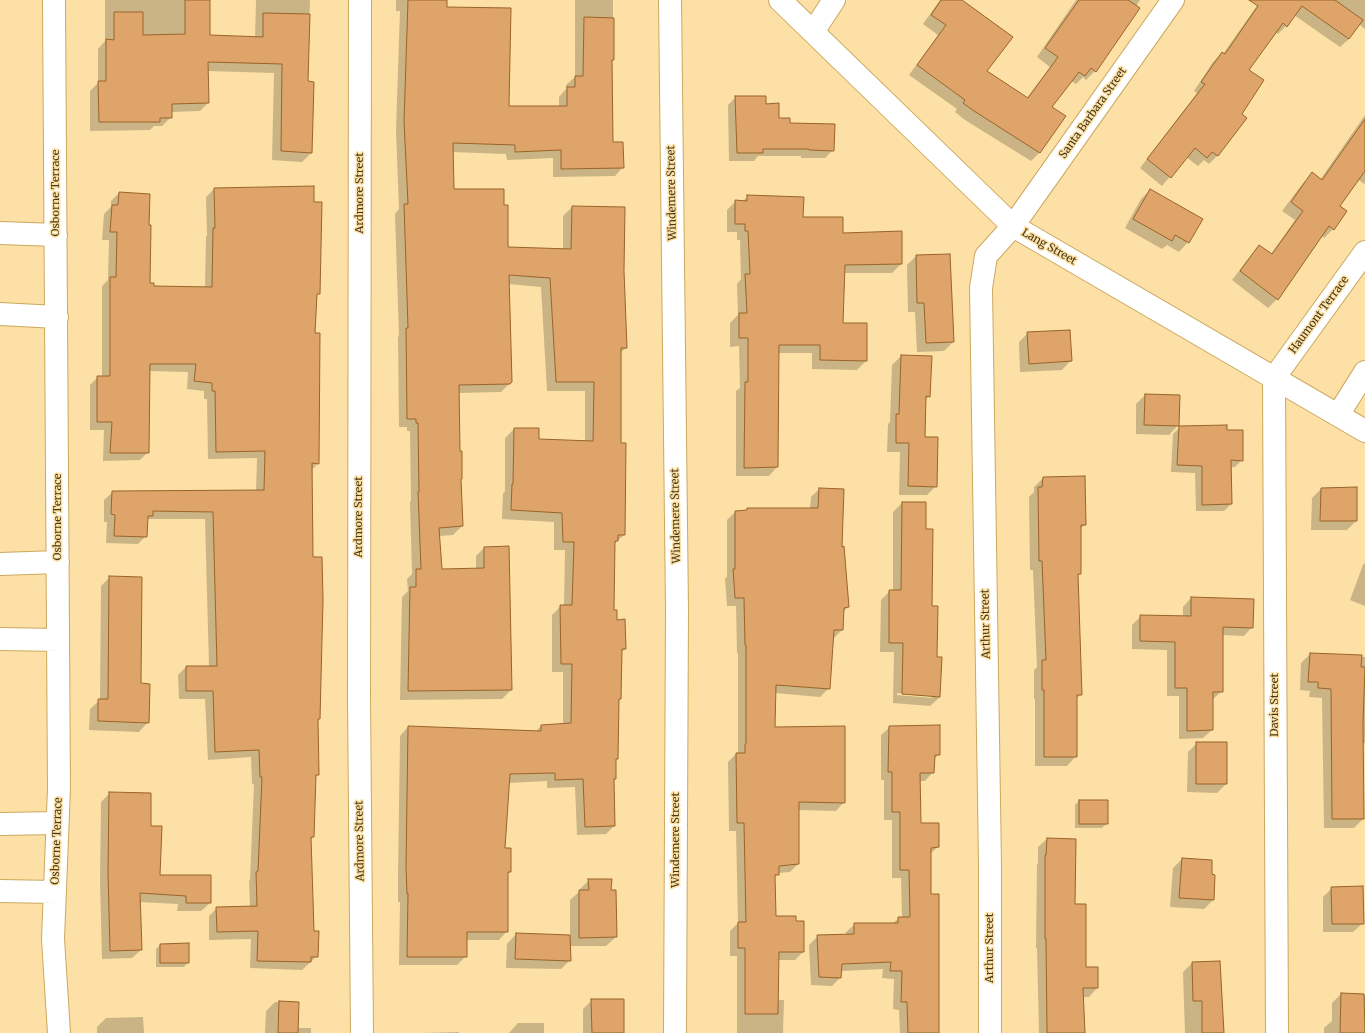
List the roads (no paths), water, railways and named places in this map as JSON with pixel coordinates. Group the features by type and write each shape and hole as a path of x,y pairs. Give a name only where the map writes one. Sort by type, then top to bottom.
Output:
{"street":[{"name":"Osborne Terrace","path":"54,0 59,788 53,940 59,1033"},
{"name":"Ardmore Street","path":"360,0 359,706 362,1033"},
{"name":"Windemere Street","path":"670,0 677,610 675,1033"},
{"name":"Lang Street","path":"780,0 1014,226 1365,431"},
{"path":"813,32 834,0"},
{"name":"Santa Barbara Street","path":"1014,226 1173,0"},
{"name":"Arthur Street","path":"990,1033 989,840 981,288 986,256 1014,226"},
{"path":"0,233 56,235"},
{"name":"Haumont Terrace","path":"1274,378 1365,252"},
{"path":"0,314 57,317"},
{"path":"1338,415 1365,372"},
{"name":"Davis Street","path":"1274,378 1277,1033"},
{"path":"0,564 58,562"},
{"path":"0,639 58,640"},
{"path":"0,824 57,823"},
{"path":"0,891 55,892"}]}
